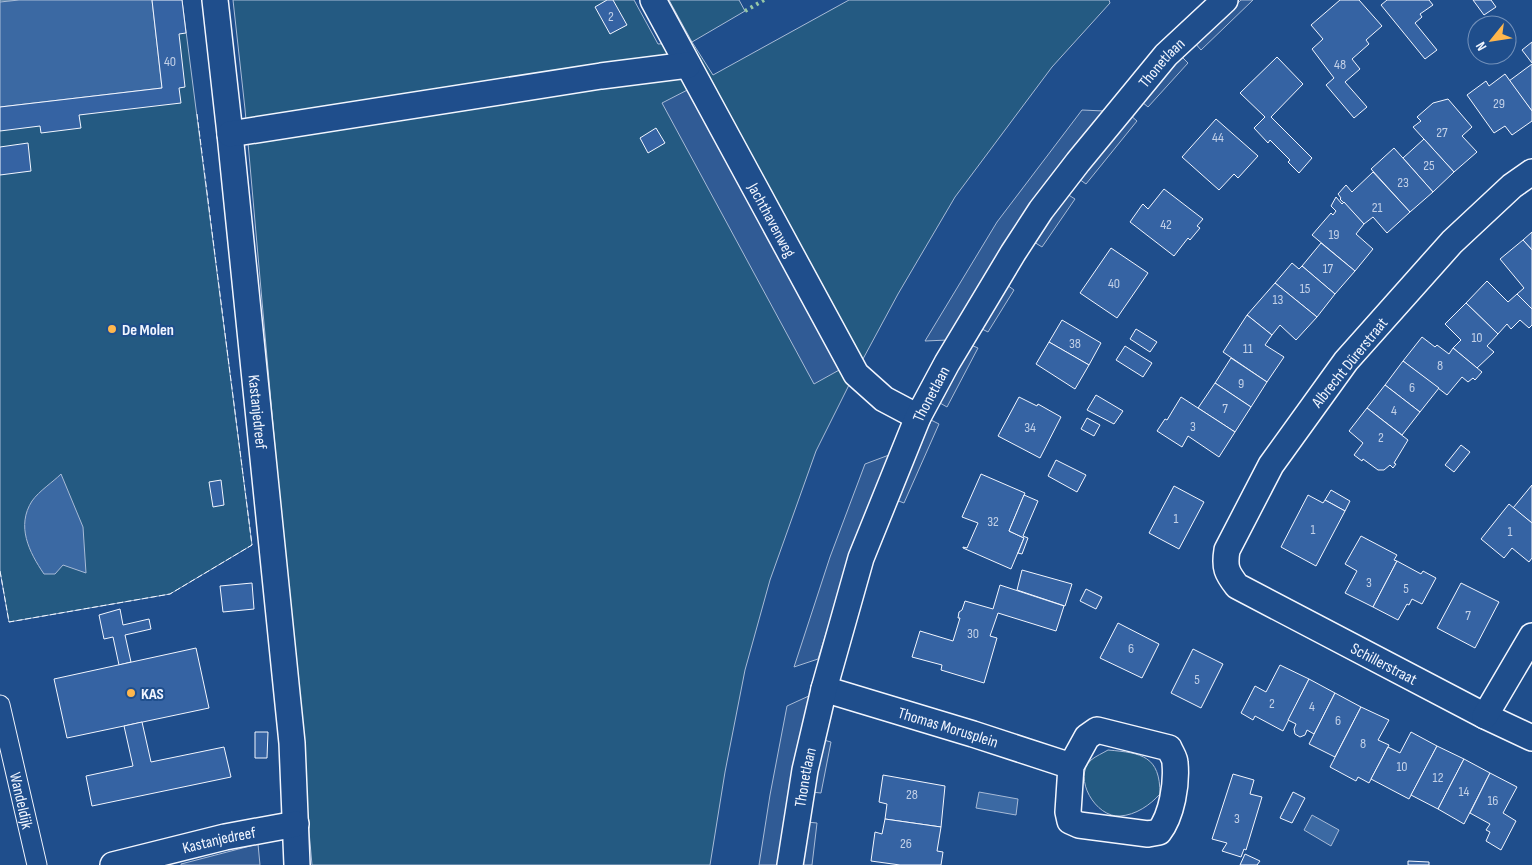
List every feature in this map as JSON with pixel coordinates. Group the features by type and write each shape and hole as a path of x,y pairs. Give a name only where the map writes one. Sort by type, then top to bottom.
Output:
{"street":[{"name":"Kastanjedreef","path":"215,0 292,744 297,865"},
{"name":"Jachthavenweg","path":"653,0 856,374 884,399 918,416"},
{"name":"Thonetlaan","path":"790,865 804,770 860,558 918,416 947,363 1013,253 1042,210 1124,104 1166,54 1225,0"},
{"path":"230,134 601,76 688,65"},
{"name":"Albrecht Dürerstraat","path":"1237,586 1228,574 1225,563 1226,550 1271,465 1346,362 1452,242 1512,186 1532,172"},
{"name":"Schillerstraat","path":"1237,586 1484,716 1532,738"},
{"path":"1484,716 1532,636"},
{"name":"Thomas Morusplein","path":"824,690 973,734 1071,766"},
{"name":"Wandeldijk","path":"0,705 37,865"},
{"path":"1097,730 1169,748 1176,761 1172,799 1166,823 1159,832 1148,834 1079,825 1070,821 1068,812 1071,766 1087,737 1097,730"},
{"name":"Kastanjedreef","path":"113,865 225,837 296,824"}],"shaded area":[{"name":"De Molen","path":"0,0 182,0 252,545 170,594 9,622 0,571"},
{"path":"19,0 152,0 162,88 0,107 0,2"},
{"path":"233,0 634,0 658,44 692,42 713,75 849,0 1109,0 1110,3 1052,67 955,197 898,294 816,451 770,580 745,670 725,772 710,865 312,865 245,109"},
{"path":"669,0 739,0 745,11 692,42"},
{"path":"1241,0 1253,0 1201,50 1195,43"},
{"path":"1182,57 1188,63 1148,107 1142,102"},
{"path":"699,84 850,364 814,384 662,103"},
{"path":"1082,110 1104,111 1056,171 1019,223 980,283 948,340 925,341 997,222"},
{"path":"1130,115 1137,121 1086,184 1079,179"},
{"path":"1067,194 1075,199 1042,247 1034,242"},
{"path":"1007,285 1014,290 988,332 980,328"},
{"path":"971,345 978,348 947,407 940,403"},
{"path":"931,420 939,424 904,503 896,500"},
{"path":"889,455 853,547 818,659 794,667 830,557 865,464"},
{"path":"61,474 83,527 86,573 63,565 55,574 44,574 26,539 25,520 27,510 38,494"},
{"path":"824,689 813,737 831,742 821,793 801,791 797,821 817,823 812,865 759,865 787,706"},
{"path":"1108,750 1139,755 1153,764 1157,772 1160,794 1137,812 1120,816 1111,815 1103,811 1089,796 1084,777 1086,768 1091,760"},
{"path":"979,792 1018,799 1016,815 976,808"},
{"path":"1312,815 1339,830 1331,846 1304,830"},
{"path":"258,844 260,865 181,865 181,864"}],"building":[{"path":"152,0 182,0 186,33 179,34 185,87 179,88 181,103 79,115 81,128 41,133 40,126 0,131 0,107 162,88"},
{"path":"607,0 613,0 627,25 610,34 595,7"},
{"path":"1340,0 1359,0 1382,26 1366,40 1369,44 1352,59 1360,69 1345,82 1367,107 1354,118 1326,85 1334,78 1312,49 1323,39 1311,25"},
{"path":"1387,0 1429,0 1433,5 1420,14 1422,17 1415,23 1437,50 1425,59 1381,5"},
{"path":"1473,0 1491,0 1496,7 1484,15"},
{"path":"1532,42 1532,63 1522,50"},
{"path":"1277,57 1303,84 1271,117 1312,158 1299,173 1288,162 1290,160 1270,140 1268,143 1254,128 1265,117 1240,93"},
{"path":"1532,64 1532,111 1509,81"},
{"path":"1505,74 1532,111 1532,121 1512,135 1505,126 1494,133 1467,95 1486,81 1489,86"},
{"path":"1448,99 1472,127 1462,136 1477,152 1454,172 1413,127 1421,121 1417,117 1433,103"},
{"path":"1216,119 1258,156 1238,178 1234,174 1219,190 1182,157"},
{"path":"656,128 665,143 648,153 640,138"},
{"path":"1424,139 1454,172 1433,192 1403,158"},
{"path":"28,143 31,171 0,175 0,147"},
{"path":"1394,148 1433,192 1410,212 1371,169"},
{"path":"1373,172 1410,212 1387,233 1373,217 1364,224 1340,199 1338,194 1346,185 1352,192"},
{"path":"1164,189 1203,219 1197,226 1200,228 1190,240 1188,238 1174,256 1130,222 1143,204 1148,209"},
{"path":"1336,197 1342,204 1344,202 1364,224 1356,234 1373,249 1355,271 1312,235 1331,213 1333,215 1336,211 1331,206"},
{"path":"1532,232 1532,250 1523,240"},
{"path":"1523,240 1532,250 1532,309 1517,294 1524,288 1500,259"},
{"path":"1321,243 1355,271 1335,294 1302,266"},
{"path":"1111,248 1148,273 1117,318 1080,293"},
{"path":"1292,263 1299,269 1302,266 1335,294 1317,317 1275,283"},
{"path":"1487,281 1508,302 1517,294 1532,309 1532,325 1529,328 1520,320 1511,329 1507,324 1498,334 1466,303"},
{"path":"1275,283 1317,317 1296,340 1280,325 1272,335 1247,315"},
{"path":"1466,303 1498,334 1487,346 1494,352 1477,368 1453,348 1461,340 1445,324"},
{"path":"1247,315 1272,335 1265,345 1284,357 1267,382 1223,352"},
{"path":"1062,320 1101,343 1089,365 1049,342"},
{"path":"1136,329 1157,342 1150,352 1130,339"},
{"path":"1422,337 1435,347 1437,345 1449,354 1453,348 1482,372 1475,380 1473,378 1468,382 1462,377 1447,395 1403,361"},
{"path":"1049,342 1089,365 1075,389 1036,364"},
{"path":"1125,346 1152,363 1143,377 1116,360"},
{"path":"1231,358 1267,382 1251,407 1215,383"},
{"path":"1403,361 1439,388 1420,412 1385,385"},
{"path":"1215,383 1251,407 1235,432 1198,408"},
{"path":"1385,385 1420,412 1402,435 1367,408"},
{"path":"1096,395 1123,411 1114,424 1087,410"},
{"path":"1019,397 1037,406 1038,404 1061,417 1040,458 998,436"},
{"path":"1181,397 1235,432 1219,457 1188,436 1182,447 1157,431 1165,419 1167,420"},
{"path":"1367,408 1408,440 1393,468 1390,465 1384,470 1378,470 1354,455 1363,443 1349,431"},
{"path":"1087,418 1100,425 1094,436 1081,429"},
{"path":"1461,445 1470,452 1454,472 1445,465"},
{"path":"1056,460 1086,475 1077,492 1048,476"},
{"path":"981,474 1025,493 1009,531 1024,538 1011,569 963,548 967,548 978,523 962,517"},
{"path":"221,480 224,505 213,507 209,482"},
{"path":"1532,485 1532,523 1513,508"},
{"path":"1174,486 1204,502 1179,549 1149,533"},
{"path":"1331,490 1350,501 1345,511 1325,500"},
{"path":"1024,495 1038,501 1023,536 1028,538 1022,554 1018,553 1024,538 1009,531"},
{"path":"1308,495 1323,503 1325,500 1345,511 1316,566 1281,547"},
{"path":"1509,504 1532,523 1532,558 1529,562 1512,548 1504,558 1481,539"},
{"path":"1361,536 1397,555 1394,560 1397,561 1373,607 1345,593 1357,571 1345,564"},
{"path":"1397,561 1421,574 1423,571 1436,578 1422,604 1412,599 1398,620 1373,607"},
{"path":"1022,570 1072,584 1065,606 1017,590"},
{"path":"252,583 254,609 223,612 220,586"},
{"path":"1461,583 1499,602 1475,648 1437,628"},
{"path":"1000,585 1064,606 1056,631 998,613 990,636 997,638 984,683 941,670 942,665 912,657 920,631 953,641 960,618 958,618 959,612 962,610 965,601 993,609"},
{"path":"1086,589 1102,597 1096,609 1080,601"},
{"path":"120,609 123,625 149,619 151,629 125,635 131,662 119,665 113,637 104,639 99,615"},
{"path":"1118,623 1159,644 1142,678 1100,658"},
{"name":"KAS","path":"196,648 209,708 67,738 54,679"},
{"path":"1193,649 1223,664 1201,708 1171,693"},
{"path":"1280,665 1309,679 1283,731 1255,716 1253,720 1241,713 1255,686 1266,692"},
{"path":"1309,679 1335,693 1314,734 1307,730 1305,735 1300,737 1295,734 1296,724 1288,720"},
{"path":"1335,693 1361,707 1335,757 1309,744"},
{"path":"1361,707 1389,720 1378,740 1389,745 1369,783 1358,777 1356,781 1330,767"},
{"path":"142,722 151,762 224,747 231,777 92,806 86,776 133,766 124,726"},
{"path":"255,732 268,732 267,758 255,758"},
{"path":"1411,732 1437,746 1409,799 1371,779 1388,747 1400,753"},
{"path":"1437,746 1464,759 1438,809 1411,795"},
{"path":"1464,759 1490,773 1464,824 1438,809"},
{"path":"1490,773 1517,787 1503,813 1516,821 1501,850 1486,841 1490,832 1486,830 1490,824 1470,813"},
{"path":"1233,774 1254,780 1250,794 1262,797 1246,850 1244,849 1241,857 1222,851 1227,843 1212,839"},
{"path":"883,775 945,786 941,827 885,819 887,804 879,802"},
{"path":"1293,792 1305,798 1292,823 1280,818"},
{"path":"885,819 941,827 937,851 943,852 941,865 900,865 871,861 875,832 882,834"},
{"path":"1245,854 1260,861 1257,865 1240,865"},
{"path":"1408,861 1429,862 1429,865 1408,865"}],"hedge":[{"path":"745,11 764,0"}],"fence":[{"path":"0,571 9,622 170,594 252,545 197,114"}],"place":[{"name":"De Molen","path":"112,329"},
{"name":"KAS","path":"131,693"}]}
